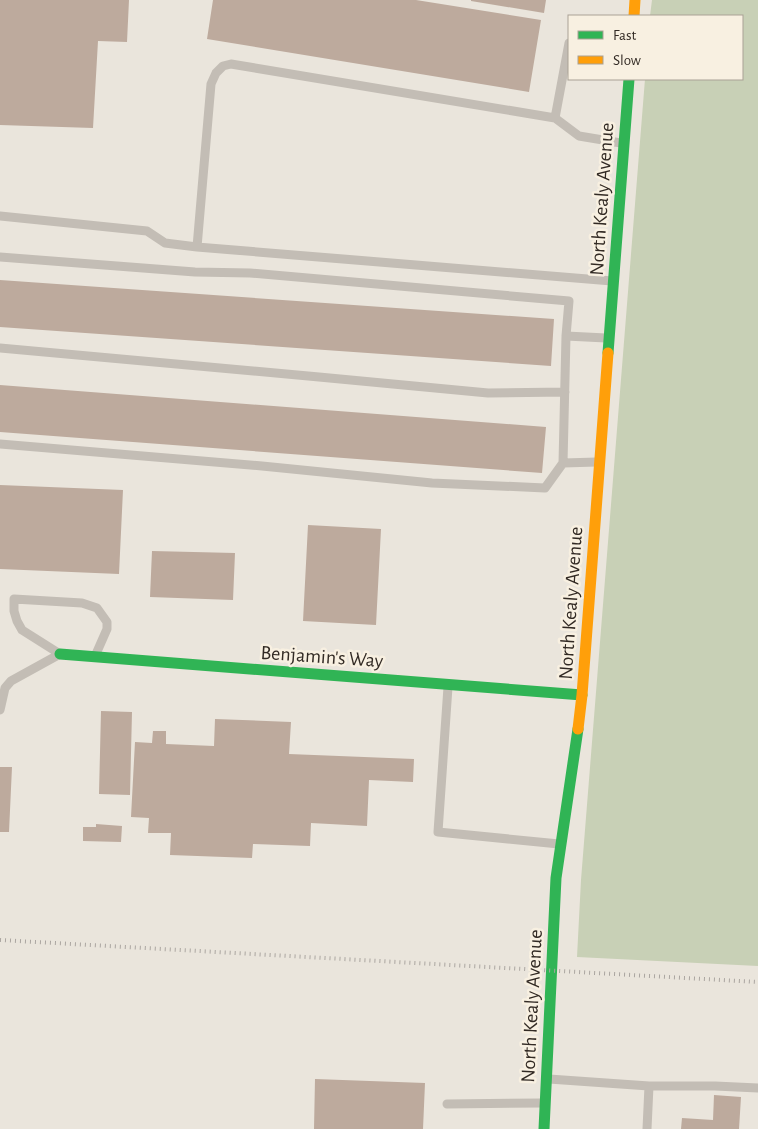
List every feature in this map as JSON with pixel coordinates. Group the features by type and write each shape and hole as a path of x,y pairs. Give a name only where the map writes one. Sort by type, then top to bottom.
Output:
{"street":[{"path":"634,15 635,0"},
{"name":"North Kealy Avenue","path":"544,1129 556,878 582,695 629,80"},
{"name":"Benjamin's Way","path":"60,654 582,695"}],"lane":[{"path":"555,118 568,48"},
{"path":"197,247 211,84 223,66 231,64 555,118 579,136 624,143"},
{"path":"0,216 147,231 165,243 197,247 613,281"},
{"path":"0,257 195,272 260,274 569,300 566,336 563,463 545,488 432,483 262,466 0,444"},
{"path":"566,336 609,338"},
{"path":"0,348 488,393 565,392"},
{"path":"563,463 599,462"},
{"path":"0,710 2,687 60,654 22,630 14,611 14,599 82,603 97,608 107,622 94,657"},
{"path":"448,685 438,832 561,844"},
{"path":"546,1079 649,1086 758,1088"},
{"path":"647,1129 649,1086"},
{"path":"446,1104 545,1103"}],"green space":[{"path":"652,0 758,0 758,966 577,957 581,880 645,80 743,80 743,15 650,15"}],"building":[{"path":"0,0 129,0 127,42 98,41 93,128 0,125"},
{"path":"213,0 416,0 541,20 529,92 207,39"},
{"path":"471,0 546,0 544,13"},
{"path":"0,280 554,319 551,366 0,327"},
{"path":"0,385 546,427 542,473 0,432"},
{"path":"0,485 123,490 119,574 0,569"},
{"path":"308,525 381,529 376,625 303,621"},
{"path":"152,551 235,553 233,600 150,597"},
{"path":"101,711 132,712 130,795 99,794"},
{"path":"215,719 291,722 289,754 414,759 413,782 369,780 367,826 311,823 310,846 253,844 252,858 170,855 171,833 148,833 149,818 131,817 135,742 152,743 153,731 166,731 166,744 214,746"},
{"path":"0,767 12,767 9,832 0,832"},
{"path":"96,824 122,826 121,842 83,841 83,827 96,827"},
{"path":"315,1079 425,1083 423,1129 314,1129"},
{"path":"714,1095 741,1097 739,1129 681,1129 682,1118 713,1120"}],"railway":[{"path":"0,940 758,982"}],"traffic: fast":[{"path":"608,353 629,80"},
{"path":"60,654 582,695"},
{"path":"544,1129 556,878 578,729"}],"traffic: slow":[{"path":"634,15 635,0"},
{"path":"578,729 608,353"}]}
